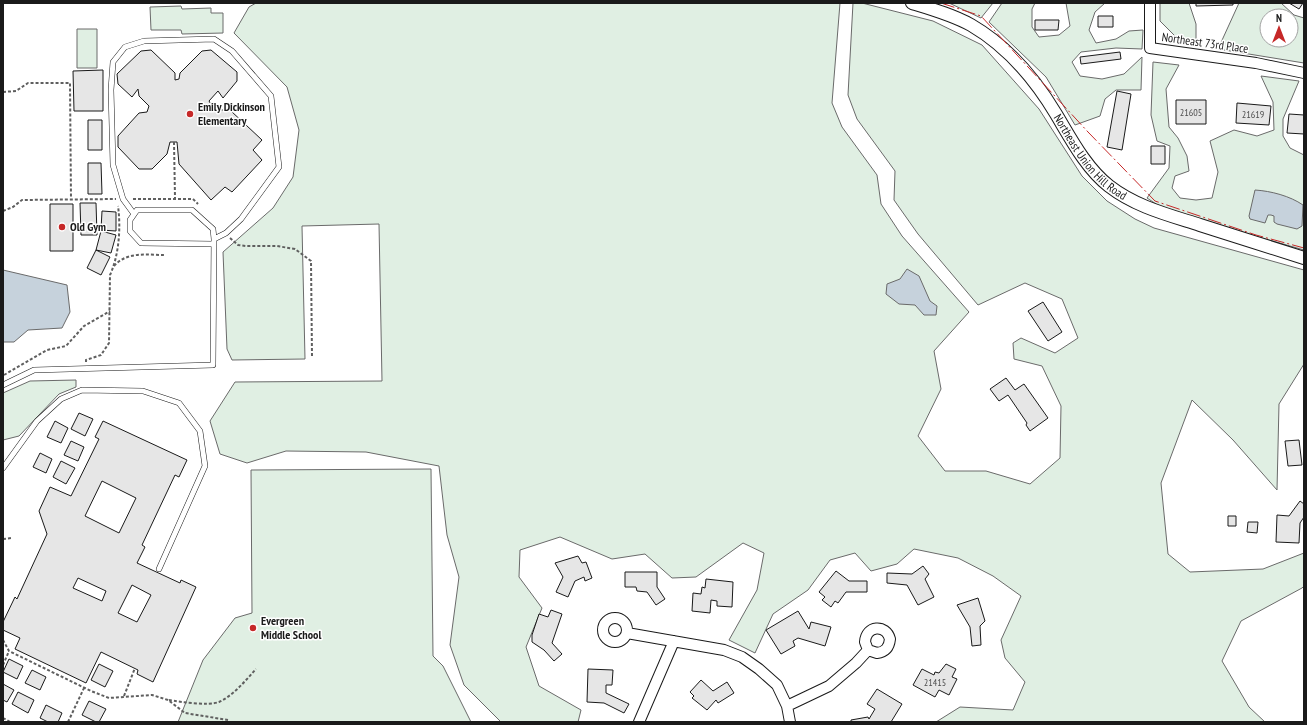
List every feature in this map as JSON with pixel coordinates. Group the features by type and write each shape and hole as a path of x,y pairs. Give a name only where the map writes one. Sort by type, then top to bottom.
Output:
{"street":[{"name":"Northeast Union Hill Road","path":"912,3 941,12 971,25 999,45 1022,66 1047,98 1093,171 1109,186 1126,198 1155,210 1304,258"},
{"name":"Northeast 73rd Place","path":"1150,3 1150,48 1256,63 1304,73"},
{"path":"627,633 724,650 742,658 759,668 777,685 787,706 790,722"},
{"path":"638,722 674,641"},
{"path":"787,706 829,686 856,663 868,650"}],"lane":[{"path":"3,385 34,370 213,365 213,241 213,229 192,210 137,210 130,220 130,231 141,243 213,241 226,233 241,219 279,167 271,96 232,51 214,39 144,41 125,47 113,62 111,90 113,165 123,199 134,214"},
{"path":"3,468 37,421 61,399 82,390 143,390 179,403 200,430 205,466 158,569"}],"path":[{"path":"3,92 16,91 28,83 70,83 71,199"},
{"path":"174,142 175,198"},
{"path":"114,267 117,252 119,216 117,199"},
{"path":"86,368 86,360 101,355 109,343 110,275 114,267 124,258 133,255 165,255"},
{"path":"3,375 47,350 66,346 84,326 110,311"},
{"path":"3,539 12,538"},
{"path":"3,640 9,651 84,688 109,698 152,695 168,700 193,704 218,702 238,689 256,669"},
{"path":"3,664 9,651"},
{"path":"124,696 135,668"},
{"path":"68,722 84,688"},
{"path":"168,700 185,713 228,720"},
{"path":"3,718 10,722"}],"green space":[{"path":"256,3 840,3 832,103 842,127 877,175 881,204 902,236 969,312 934,351 941,389 918,436 945,471 986,471 1030,484 1060,458 1061,406 1042,366 1014,359 1013,343 1021,338 1055,353 1078,338 1062,299 1025,283 978,305 918,234 894,200 895,171 857,119 848,95 853,3 862,3 933,21 982,45 1039,109 1082,176 1107,201 1135,219 1154,228 1304,270 1304,364 1279,404 1277,490 1233,440 1192,400 1161,483 1168,554 1190,572 1263,569 1304,553 1304,586 1241,621 1222,661 1249,707 1265,722 936,722 960,707 1013,710 1025,682 1005,658 1001,640 1021,596 993,576 958,558 914,549 897,564 871,571 855,553 830,560 808,590 773,614 755,653 729,640 757,590 764,553 743,543 696,577 672,578 645,554 612,559 560,537 520,550 519,577 542,608 526,647 539,686 581,710 578,722 501,722 464,685 450,645 459,577 447,535 439,466 366,452 286,451 247,463 220,454 210,421 235,382 382,381 379,224 302,226 305,359 232,360 227,349 223,252 273,208 293,177 299,130 287,87 234,33 249,7"},
{"path":"949,3 993,3 981,18"},
{"path":"1002,3 1035,3 1032,9 1032,27 1039,37 1059,35 1070,26 1066,3 1105,3 1095,12 1089,30 1096,43 1116,39 1129,31 1143,30 1142,49 1116,48 1081,52 1072,62 1080,76 1102,79 1124,74 1142,57 1141,90 1116,90 1105,99 1100,116 1075,125 1046,77 989,22"},
{"path":"1160,3 1189,3 1196,24 1196,46 1182,43 1160,21"},
{"path":"1239,3 1281,3 1286,8 1259,8 1259,48 1299,48 1299,16 1304,18 1304,63 1218,49"},
{"path":"181,6 182,9 211,8 211,13 223,13 223,33 182,34 181,30 151,30 150,7"},
{"path":"77,29 97,29 97,68 77,68"},
{"path":"1153,62 1179,65 1166,89 1169,127 1178,138 1187,156 1189,171 1175,176 1172,188 1180,198 1196,200 1212,198 1218,172 1210,141 1234,130 1257,136 1274,130 1273,102 1261,76 1299,81 1283,119 1283,136 1290,148 1304,155 1304,250 1206,222 1159,206 1147,198 1169,168 1170,146 1157,141 1151,115"},
{"path":"76,380 76,387 59,394 19,436 3,440 3,393 30,381"},
{"path":"431,469 433,656 443,666 471,722 178,722 203,660 235,618 252,613 251,470"}],"shaded area":[{"path":"1255,190 1280,194 1303,205 1302,226 1297,229 1277,224 1274,222 1274,216 1271,215 1268,215 1265,223 1250,219 1249,216"},
{"path":"907,269 919,276 930,301 937,306 936,315 924,315 915,305 899,304 886,294 887,284 900,279"},
{"path":"3,270 67,285 70,312 62,328 28,330 14,342 3,342"}],"building":[{"path":"1196,3 1233,3 1233,5 1196,6"},
{"path":"1289,3 1303,3 1299,9"},
{"path":"1098,16 1113,16 1113,27 1098,27"},
{"path":"1035,20 1059,20 1058,30 1035,30"},
{"path":"151,50 175,73 175,80 179,79 180,73 202,51 211,50 237,72 237,81 223,98 218,91 209,101 214,109 231,111 262,140 253,150 262,160 232,192 225,187 211,200 179,164 177,142 170,142 167,154 152,169 139,169 118,147 118,136 139,113 147,112 149,106 139,96 138,89 132,97 118,84 117,74 141,51"},
{"path":"1120,52 1121,59 1081,64 1080,57"},
{"path":"103,70 103,111 74,111 73,71"},
{"path":"1117,91 1131,94 1122,150 1107,147"},
{"path":"1176,100 1206,100 1206,124 1176,124"},
{"path":"1237,103 1271,106 1269,125 1236,123"},
{"path":"1289,114 1304,115 1304,134 1287,133"},
{"path":"88,120 102,120 102,150 88,150"},
{"path":"1151,146 1165,146 1165,164 1151,164"},
{"path":"88,163 101,163 102,194 88,194"},
{"path":"80,203 96,203 97,235 81,235"},
{"name":"Old Gym","path":"50,204 73,204 73,251 50,251"},
{"path":"102,211 116,212 116,231 101,230"},
{"path":"101,231 116,235 111,253 96,250"},
{"path":"96,250 110,257 101,275 87,268"},
{"path":"1043,302 1062,332 1048,341 1028,311"},
{"path":"1006,378 1015,390 1024,384 1048,418 1030,431 1026,425 1027,423 1008,395 999,401 990,389"},
{"path":"79,413 93,419 85,436 71,429"},
{"path":"55,421 68,428 61,443 47,437"},
{"path":"103,421 187,460 179,477 175,475 142,545 145,547 137,563 180,583 181,580 196,587 153,682 137,674 138,670 101,652 86,683 15,649 20,638 3,630 3,622 15,597 17,599 47,534 39,511 50,487 71,496 99,439 95,437","holes":["102,481 136,498 119,533 85,516","78,578 106,591 102,601 73,588","132,585 151,595 137,622 118,613"]},
{"path":"1299,440 1302,465 1288,466 1285,441"},
{"path":"71,441 84,447 78,461 64,455"},
{"path":"40,453 52,459 46,473 33,467"},
{"path":"61,461 75,468 66,484 53,477"},
{"path":"1300,501 1304,504 1304,517 1300,523 1299,543 1276,542 1277,515 1289,516"},
{"path":"1228,516 1236,516 1236,526 1228,526"},
{"path":"1248,522 1258,522 1257,533 1247,532"},
{"path":"578,556 582,563 586,562 592,578 585,581 584,577 575,581 568,597 556,592 563,577 555,563"},
{"path":"923,566 929,574 925,579 934,597 918,605 907,585 887,583 887,573 912,574"},
{"path":"836,571 849,581 867,581 867,592 846,592 838,603 835,601 831,607 822,600 825,597 819,592"},
{"path":"625,572 657,572 657,587 665,599 656,605 647,592 637,591 636,587 625,587"},
{"path":"706,579 733,582 732,607 717,606 717,601 711,600 710,613 692,611 693,593 701,594 702,587 705,588"},
{"path":"978,598 985,621 980,626 981,645 972,646 970,627 957,605"},
{"path":"551,610 562,614 552,643 562,654 554,661 544,650 532,642 532,635 539,614 548,617"},
{"path":"798,611 809,629 811,622 831,627 825,646 798,638 793,641 795,646 781,654 766,630"},
{"path":"9,659 23,666 17,679 3,672"},
{"path":"99,664 113,671 105,687 91,680"},
{"path":"946,664 956,669 952,677 957,679 949,695 939,690 935,697 913,685 922,669 934,675 935,672 939,673"},
{"path":"588,669 613,670 612,685 606,685 606,693 629,704 624,713 604,703 587,702"},
{"path":"32,670 46,677 40,690 25,683"},
{"path":"701,680 713,691 727,682 734,693 718,703 716,700 707,710 692,698 694,696 690,692"},
{"path":"3,684 14,690 7,702 3,700"},
{"path":"877,689 902,704 891,722 851,722 851,720 868,717 869,719 875,709 867,704"},
{"path":"18,692 34,700 28,713 12,704"},
{"path":"89,701 106,709 99,722 82,715"},
{"path":"46,705 62,713 58,722 48,722 40,718"}],"power":[{"path":"941,3 981,16 1088,132 1155,201 1256,235 1304,248"}],"place":[{"name":"Emily Dickinson Elementary","path":"190,114"},
{"name":"Old Gym","path":"62,227"},
{"name":"Evergreen Middle School","path":"253,628"}]}
